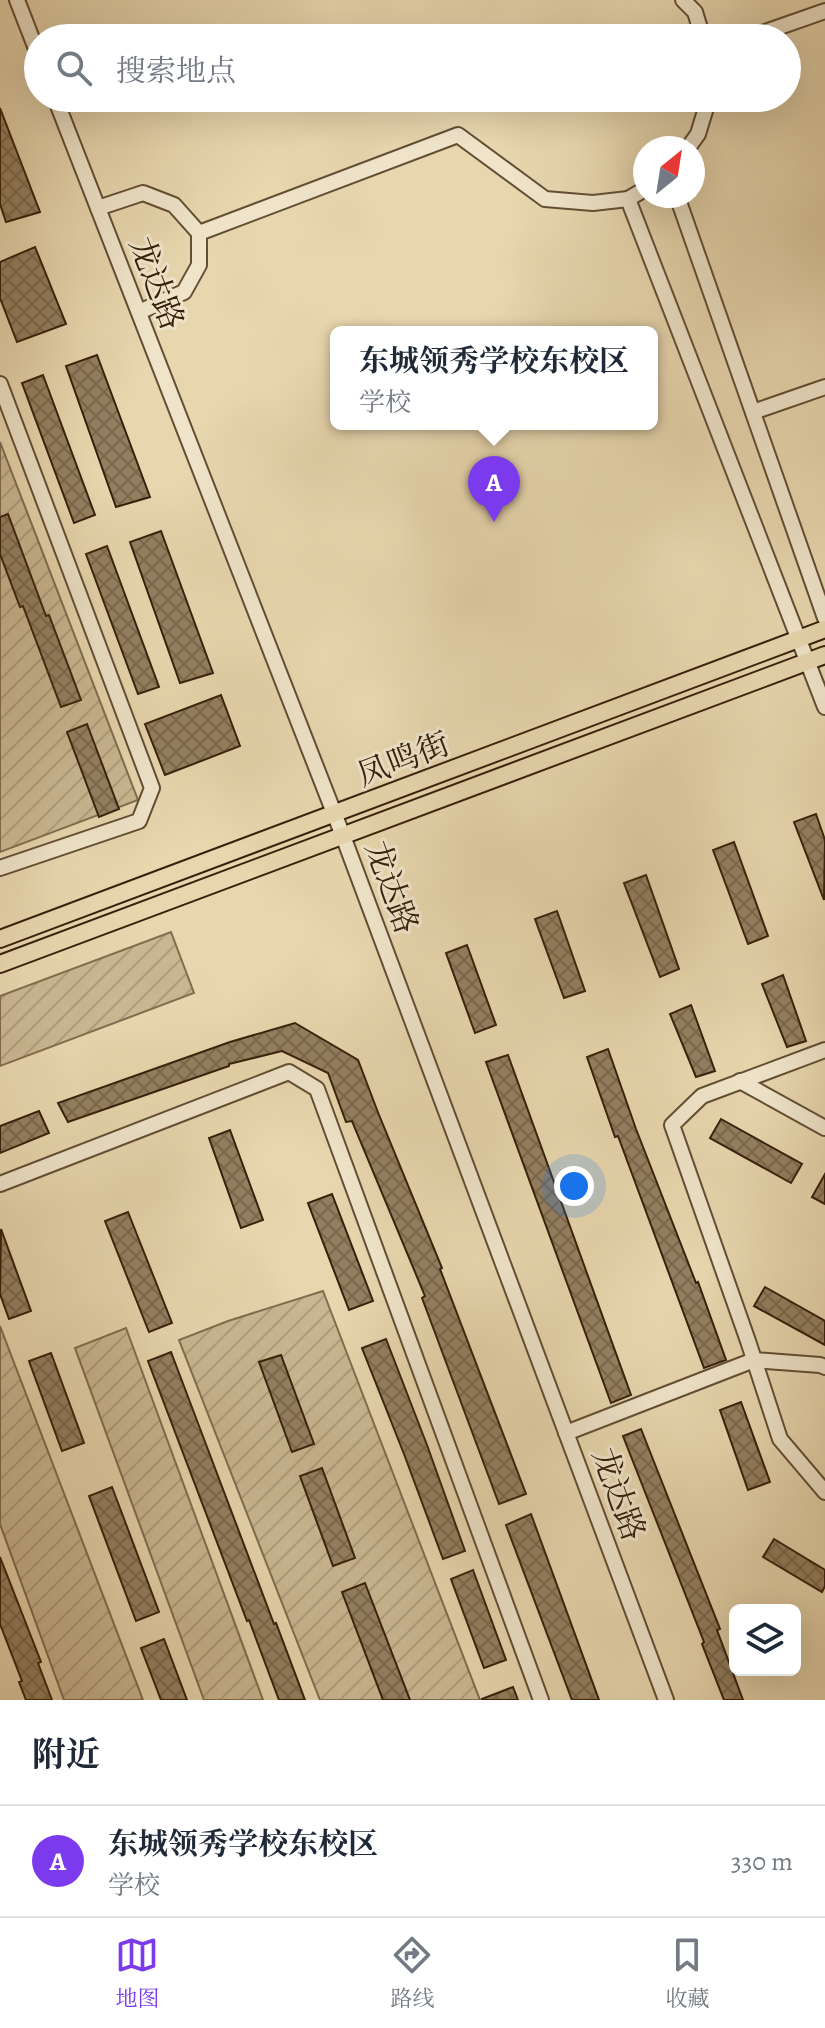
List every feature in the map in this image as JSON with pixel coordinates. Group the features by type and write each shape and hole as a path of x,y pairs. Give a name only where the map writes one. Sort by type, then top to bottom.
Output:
{"main road":[{"name":"凤鸣街","path":"0,939 825,629"},
{"name":"凤鸣街","path":"0,964 825,655"}],"street":[{"path":"17,0 26,24"},
{"path":"683,0 695,12 699,24"},
{"path":"788,24 825,11"},
{"name":"龙达路","path":"60,112 335,815 666,1700"},
{"path":"697,136 705,112"},
{"path":"199,233 458,135 545,199 593,203 633,196"},
{"path":"98,208 143,193 174,205 199,233 199,265 184,292 139,312"},
{"path":"628,199 825,707"},
{"path":"681,208 825,618"},
{"path":"0,384 152,788 139,821 0,868"},
{"path":"753,412 825,387"},
{"path":"825,1050 702,1096 672,1125 780,1439 825,1492"},
{"path":"0,1184 289,1072 317,1089 541,1700"},
{"path":"740,1081 825,1128"},
{"path":"566,1433 754,1360 825,1367"}],"shaded area":[{"path":"0,442 138,800 0,852"},
{"path":"171,932 194,993 0,1066 0,996"},
{"path":"323,1291 480,1700 320,1700 179,1340"},
{"path":"0,1326 143,1700 64,1700 0,1524"},
{"path":"126,1328 263,1700 204,1700 75,1348"}],"building":[{"path":"0,108 40,212 6,222 0,204"},
{"path":"35,247 66,324 17,342 0,298 0,262"},
{"path":"97,355 150,497 116,507 66,366"},
{"path":"43,375 95,515 74,523 22,383"},
{"path":"8,514 81,700 61,707 0,554 0,517"},
{"path":"161,531 213,673 180,683 130,542"},
{"path":"107,546 159,687 138,694 86,554"},
{"path":"221,695 240,746 165,775 145,724"},
{"path":"87,724 119,809 99,817 67,732"},
{"path":"816,814 825,840 824,900 794,822"},
{"path":"734,842 768,936 748,944 713,850"},
{"path":"646,875 679,969 660,977 624,883"},
{"path":"557,911 585,991 564,998 535,919"},
{"path":"467,945 496,1025 475,1033 446,953"},
{"path":"783,975 806,1041 787,1047 762,984"},
{"path":"691,1005 715,1071 696,1077 670,1014"},
{"path":"295,1023 358,1060 442,1268 526,1494 499,1504 422,1298 425,1296 352,1121 346,1122 328,1073 282,1051 229,1064 68,1122 58,1103 230,1042"},
{"path":"608,1049 726,1360 704,1368 587,1057"},
{"path":"508,1055 631,1395 611,1403 486,1062"},
{"path":"39,1111 49,1133 0,1153 0,1126"},
{"path":"721,1119 802,1164 791,1183 710,1138"},
{"path":"230,1130 263,1220 241,1228 209,1138"},
{"path":"825,1174 825,1204 812,1197"},
{"path":"332,1194 373,1301 349,1310 308,1203"},
{"path":"128,1212 172,1323 149,1332 105,1221"},
{"path":"1,1229 31,1311 9,1319 0,1294"},
{"path":"765,1287 825,1321 825,1345 754,1306"},
{"path":"386,1339 465,1551 443,1559 362,1348"},
{"path":"171,1352 305,1700 279,1700 247,1621 148,1361"},
{"path":"51,1353 84,1443 62,1451 29,1361"},
{"path":"281,1355 314,1444 292,1452 259,1362"},
{"path":"741,1402 770,1482 748,1490 720,1410"},
{"path":"641,1429 720,1629 717,1630 729,1662 729,1676 734,1676 743,1700 724,1700 623,1436"},
{"path":"322,1468 355,1558 333,1566 300,1476"},
{"path":"112,1487 159,1612 136,1621 89,1496"},
{"path":"531,1514 599,1700 572,1700 506,1525"},
{"path":"774,1539 825,1570 822,1592 763,1557"},
{"path":"0,1557 41,1662 38,1663 52,1700 26,1700 19,1682 22,1681 0,1624"},
{"path":"473,1570 506,1660 484,1668 451,1579"},
{"path":"365,1583 410,1700 383,1700 342,1592"},
{"path":"164,1639 187,1700 161,1700 141,1648"},
{"path":"513,1687 518,1700 482,1700 482,1699"}],"place":[{"name":"东城领秀学校东校区","path":"494,522"}]}
